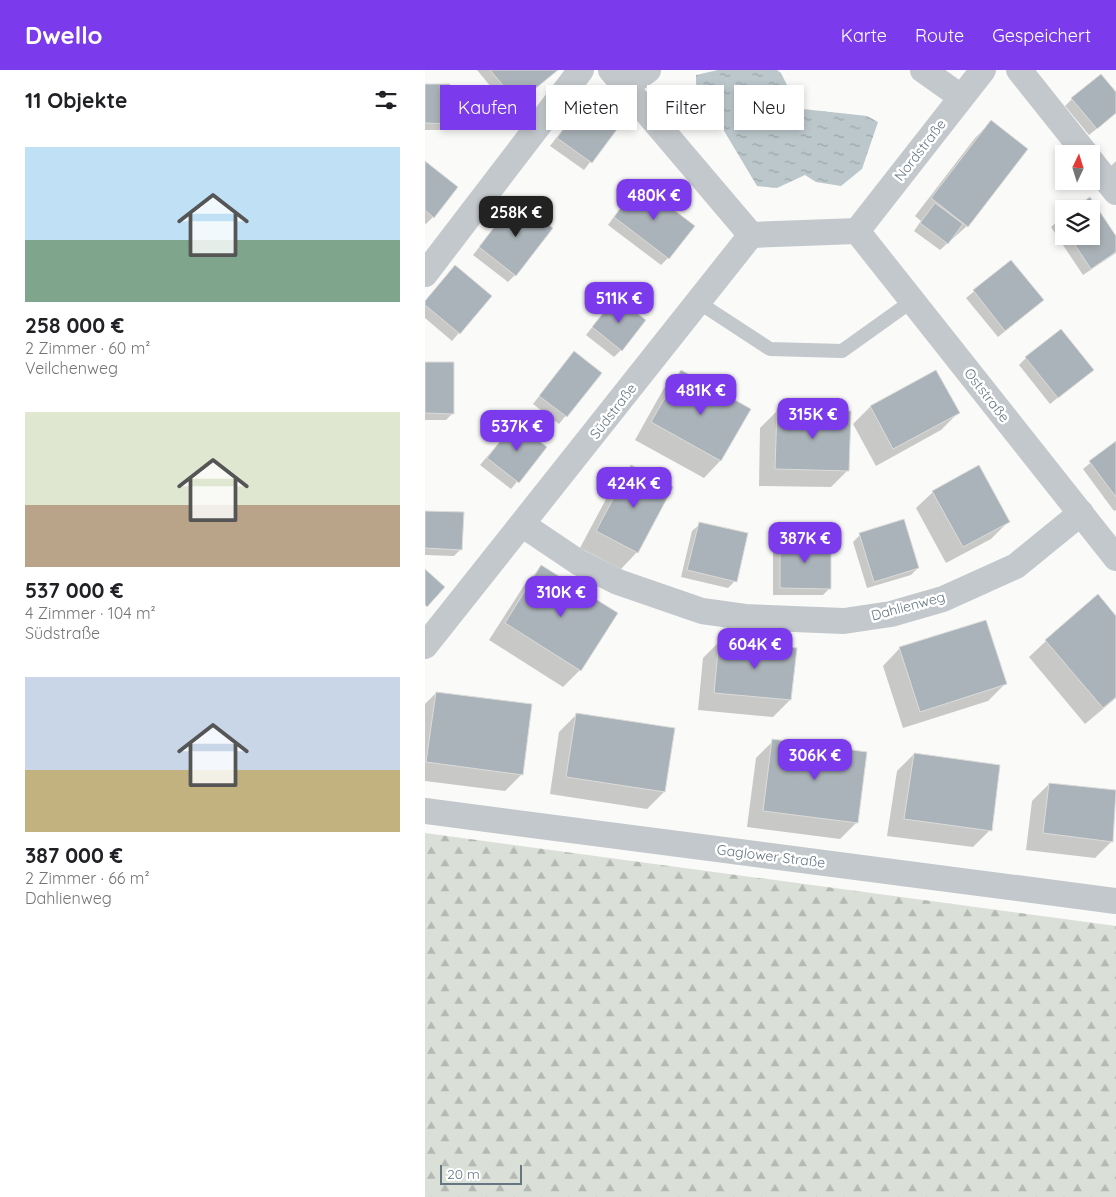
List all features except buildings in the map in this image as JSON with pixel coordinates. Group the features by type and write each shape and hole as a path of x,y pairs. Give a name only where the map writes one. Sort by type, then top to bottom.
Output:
{"street":[{"path":"425,274 581,70"},
{"path":"648,70 618,78 751,235 857,231"},
{"path":"923,70 961,97"},
{"name":"Nordstraße","path":"857,231 983,70"},
{"path":"1019,70 1079,145"},
{"path":"1100,172 1116,192"},
{"name":"Oststraße","path":"857,231 1116,558"},
{"name":"Südstraße","path":"425,646 523,525 751,235"},
{"name":"Dahlienweg","path":"523,525 578,562 617,582 701,611 745,617 844,620 891,614 943,599 992,577 1016,566 1081,513"},
{"name":"Gaglower Straße","path":"425,811 1116,900"}],"lane":[{"path":"698,302 770,349 842,351 912,301"}],"green space":[{"path":"425,833 1116,926 1116,1197 425,1197"}],"water":[{"path":"718,70 777,70 781,73 787,85 734,85 734,130 804,130 804,109 867,116 878,122 862,169 841,186 816,182 805,175 777,188 757,186 724,130 724,85 697,85 696,75"}]}
